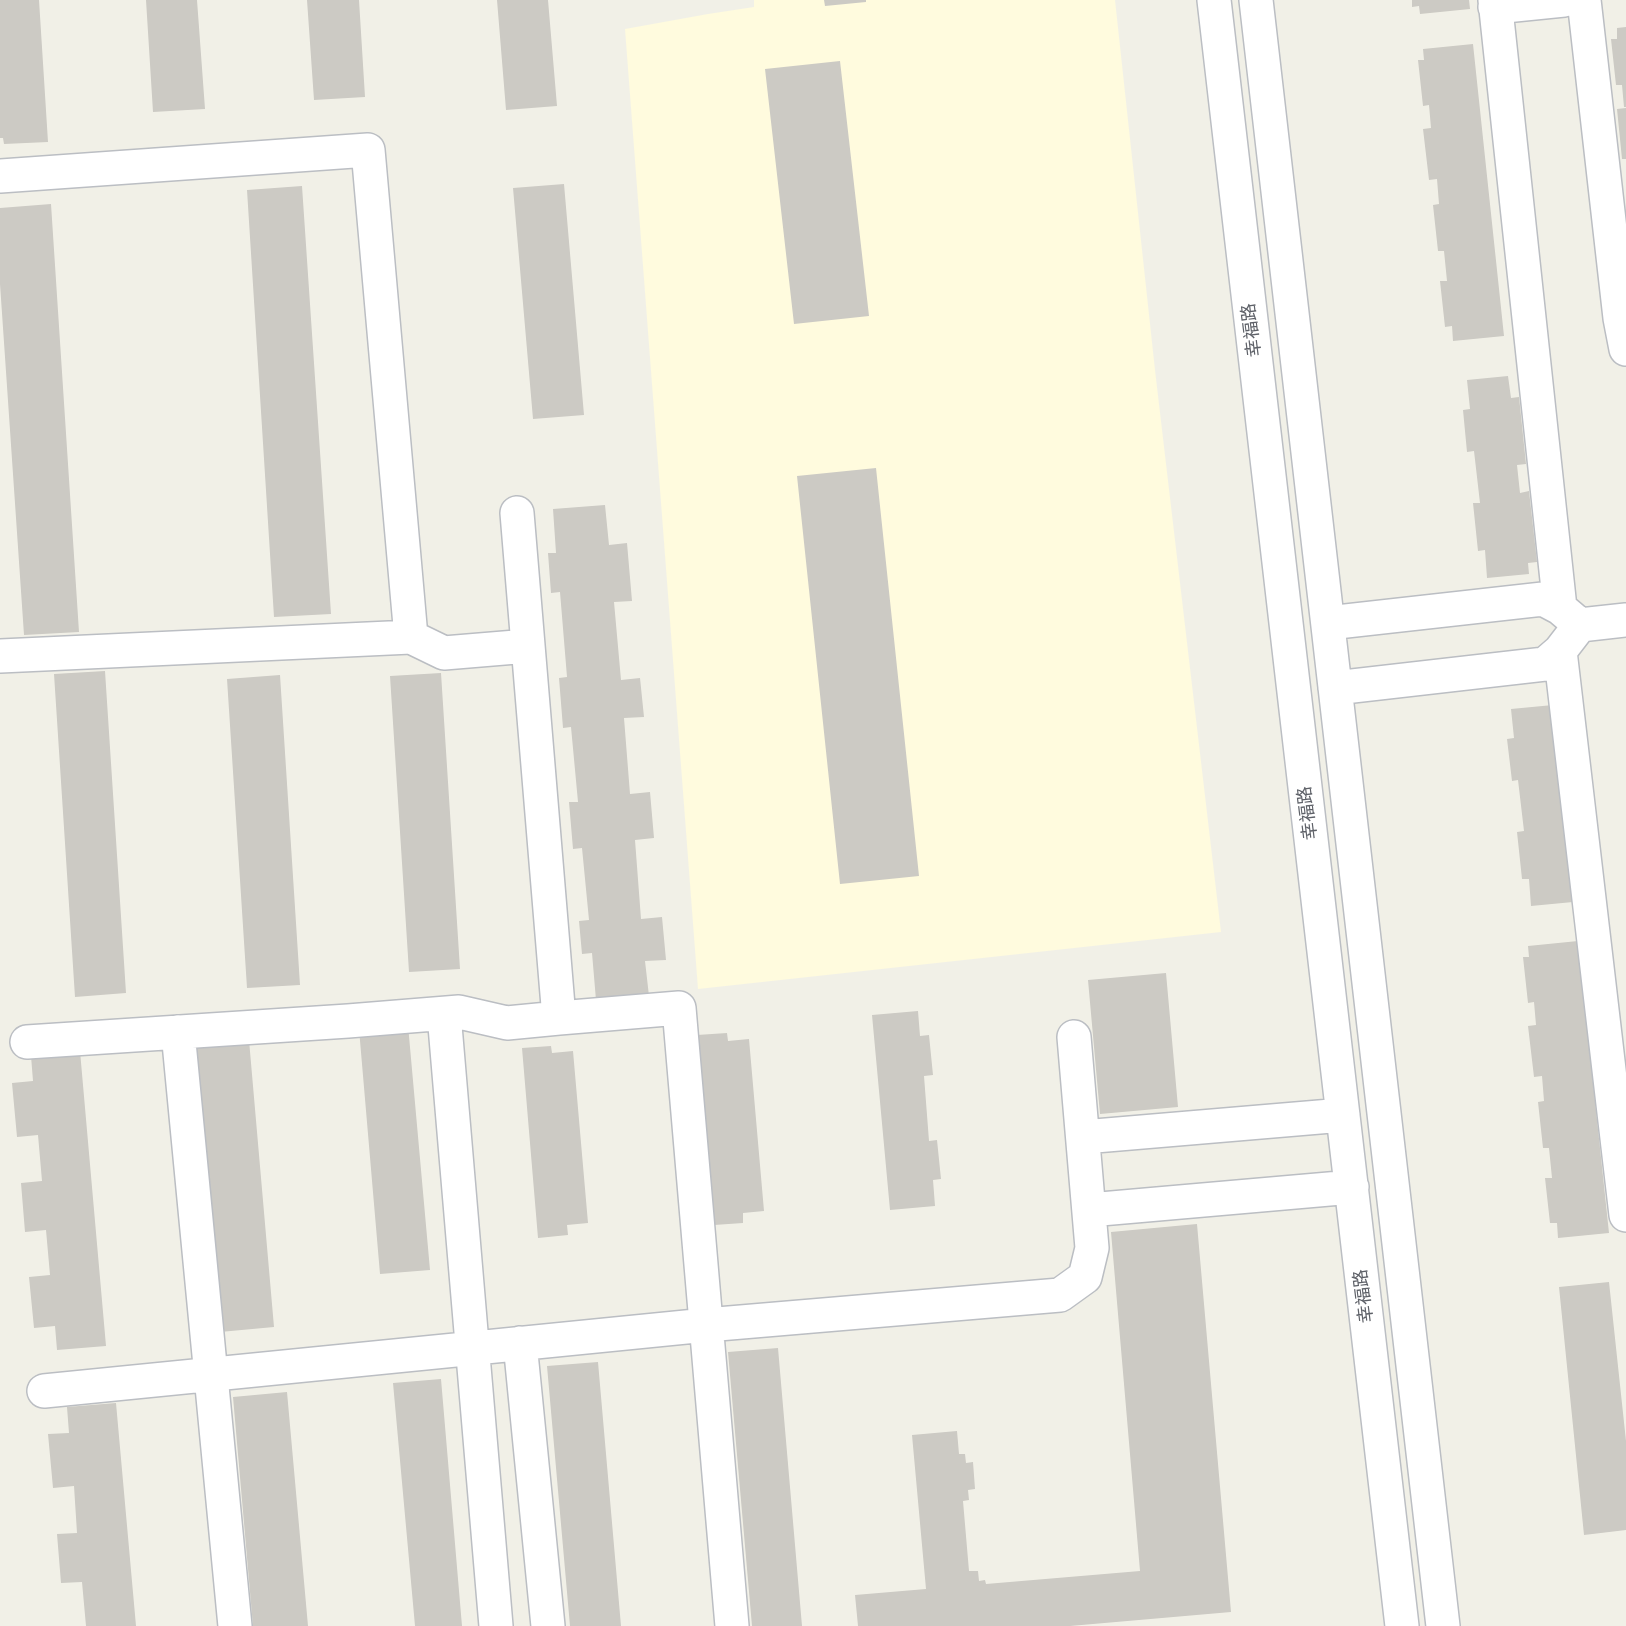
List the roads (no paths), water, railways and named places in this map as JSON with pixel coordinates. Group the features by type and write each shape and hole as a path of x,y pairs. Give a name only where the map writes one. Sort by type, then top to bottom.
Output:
{"street":[{"name":"幸福路","path":"1214,0 1402,1626"},
{"path":"1256,0 1443,1626"},
{"path":"1564,0 1495,4 1570,616 1560,651 1626,1215"},
{"path":"1584,0 1620,318 1626,349"},
{"path":"0,176 368,150 411,637"},
{"path":"517,513 559,1018"},
{"path":"1328,623 1543,599 1570,616 1626,620"},
{"path":"0,656 411,637 444,652 528,646"},
{"path":"1335,688 1545,664 1560,651"},
{"path":"27,1042 459,1012 507,1023 679,1008 732,1626"},
{"path":"444,1014 496,1626"},
{"path":"178,1032 235,1626"},
{"path":"44,1391 706,1325 1060,1295 1085,1277 1092,1248 1074,1037"},
{"path":"1083,1137 1343,1115"},
{"path":"1089,1210 1352,1188"},
{"path":"520,1343 548,1626"}]}
